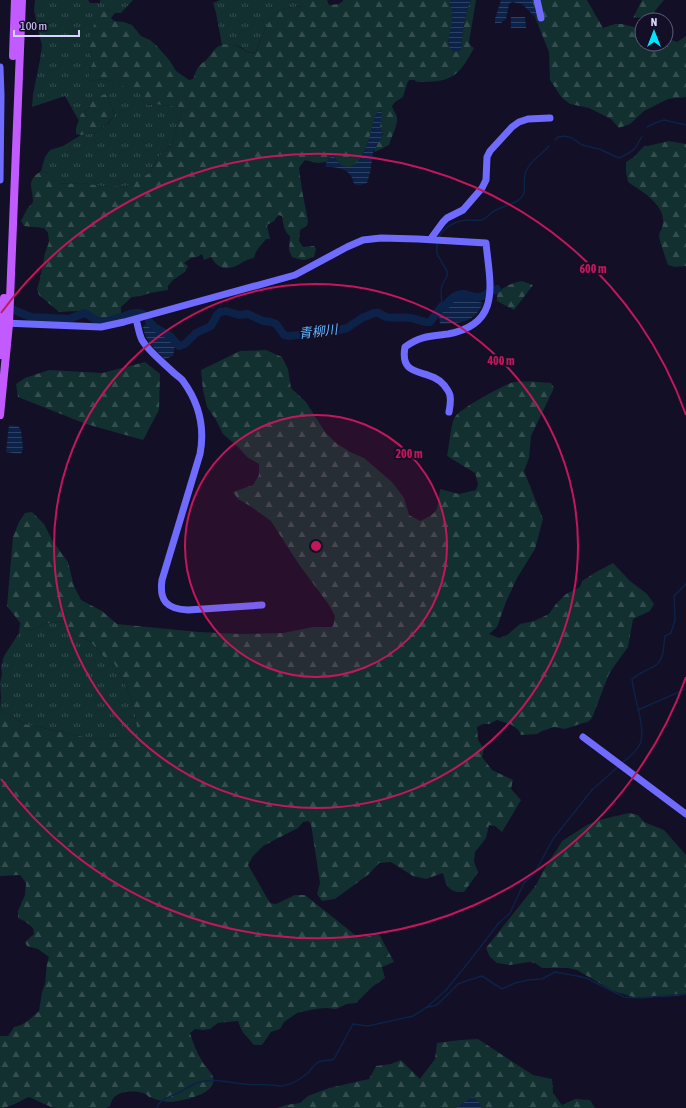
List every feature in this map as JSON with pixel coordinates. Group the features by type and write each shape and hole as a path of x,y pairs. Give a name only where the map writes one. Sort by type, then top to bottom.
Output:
{"main road":[{"path":"7,306 15,0"},
{"path":"0,355 7,306 22,0"},
{"path":"0,415 4,323"}],"street":[{"path":"537,0 542,18"},
{"path":"0,67 0,180"},
{"path":"432,240 432,237 443,222 447,218 463,210 482,188 486,180 487,157 490,150 512,127 519,122 528,119 550,118"},
{"path":"4,323 101,327 136,319 295,275 363,240 381,238 486,243 490,297 488,307 483,315 472,325 456,332 424,337 413,341 405,347 403,355 405,365 413,371 425,373 440,380 447,388 450,396 449,412"},
{"path":"136,319 142,340 152,353 182,380 190,392 200,415 202,428 200,454 162,580 161,590 163,598 167,604 176,609 188,610 262,605"},
{"path":"583,737 686,814"}],"green space":[{"path":"35,0 88,0 90,3 100,3 100,0 133,0 121,13 115,13 107,9 89,45 93,63 89,70 90,81 103,79 116,82 128,88 140,89 148,105 154,104 180,107 182,113 172,144 158,157 151,172 133,184 108,187 82,183 58,184 51,176 41,171 45,157 50,150 63,146 81,135 94,133 100,130 103,126 109,123 115,114 108,99 92,99 88,109 81,114 79,121 65,96 32,107 42,45 34,10"},
{"path":"220,0 302,0 302,6 278,11 268,24 256,52 250,53 236,45 222,45 213,3"},
{"path":"302,0 327,0 329,5 339,4 343,0 451,0 449,3 453,18 448,44 461,50 465,18 471,0 476,0 469,42 474,48 458,72 446,79 429,82 409,80 403,97 392,106 397,121 389,145 375,152 374,149 383,134 380,127 381,111 376,117 372,126 371,133 361,157 353,166 347,167 341,165 333,155 327,162 317,163 305,160 299,168 308,221 307,226 300,230 299,241 303,247 314,246 316,249 314,257 304,260 292,257 289,250 290,236 285,230 282,216 278,215 274,221 267,225 270,239 266,239 257,250 254,258 237,266 224,268 218,266 211,257 204,260 202,254 191,258 184,263 188,266 185,272 173,280 168,286 168,290 132,297 121,307 121,313 115,318 100,321 90,314 81,312 59,312 39,295 37,289 49,242 48,233 44,228 24,226 21,221 27,209 33,202 31,181 41,171 51,176 59,184 82,183 108,187 126,186 133,183 151,172 158,157 172,144 182,113 180,107 154,104 146,105 140,100 140,89 128,89 116,82 103,79 90,81 89,70 93,63 89,45 91,32 100,13 107,9 115,13 111,18 114,21 132,25 141,36 150,40 156,45 170,61 176,71 189,80 193,79 199,67 217,47 227,44 241,48 249,53 256,52 271,18 278,11 290,7 302,6"},
{"path":"531,0 587,0 603,28 615,24 634,27 634,52 674,52 674,41 677,42 686,36 686,97 668,99 644,111 630,124 619,128 611,119 589,108 570,104 562,98 550,80 549,52 535,17 537,12"},
{"path":"642,0 664,0 654,12 636,12"},
{"path":"105,94 115,115 100,130 94,133 81,135 76,134 76,128 81,114 88,109 92,99"},
{"path":"669,141 686,144 686,266 675,267 668,265 659,237 663,226 663,216 656,204 651,199 628,182 626,172 626,162 635,156 643,147"},
{"path":"522,281 533,285 514,310 497,301 497,294 502,289 511,284"},
{"path":"266,350 282,357 288,369 291,388 306,402 325,432 336,443 350,452 364,458 392,482 404,498 409,515 420,521 431,515 436,510 438,506 440,489 459,494 476,490 478,484 475,473 447,456 452,424 455,417 465,408 483,397 514,382 551,383 554,388 531,436 529,458 524,471 543,519 535,549 517,578 497,627 489,634 499,638 507,635 520,624 534,621 549,614 566,594 580,587 582,581 613,563 630,581 647,594 654,604 650,611 633,619 628,647 609,674 592,718 588,722 565,729 554,727 537,734 521,735 514,727 497,720 477,727 478,740 484,749 482,757 492,770 513,780 511,789 521,800 502,832 495,826 489,825 486,838 475,852 474,862 478,872 464,892 455,891 449,888 445,882 443,873 426,879 413,876 391,862 379,863 369,874 335,899 322,901 317,894 320,883 311,824 308,821 303,822 298,828 263,846 253,856 248,865 270,903 276,904 295,895 305,895 359,938 379,934 394,962 382,967 385,978 372,987 356,1003 347,1004 336,1009 315,1009 297,1013 284,1022 280,1029 271,1032 262,1045 254,1045 243,1032 238,1021 218,1023 210,1029 195,1029 190,1033 195,1048 213,1077 213,1083 210,1088 198,1096 167,1102 149,1097 139,1092 124,1092 116,1096 112,1100 110,1106 106,1108 51,1107 29,1097 11,1106 0,1108 0,1036 8,1036 14,1027 29,1020 39,1011 49,957 38,949 27,946 25,942 34,934 33,928 18,918 18,911 25,895 26,883 20,875 0,876 0,710 25,724 84,737 103,739 138,736 135,712 124,681 114,663 104,657 90,641 75,636 62,621 44,624 34,630 25,629 7,606 13,537 19,522 25,513 32,512 44,524 52,540 68,562 74,586 81,600 102,611 117,624 199,632 241,634 283,633 313,627 333,626 335,616 329,605 298,563 271,521 238,499 233,492 253,485 259,475 259,464 247,457 223,434 207,407 203,390 201,370 240,351"},
{"path":"145,362 160,374 159,410 143,440 86,424 18,397 16,384 25,378 49,370 102,373"},
{"path":"62,621 75,636 90,641 104,657 114,662 124,681 135,712 138,736 102,739 84,737 25,724 0,710 1,667 4,656 19,633 20,623 25,629 34,630 44,624"},
{"path":"629,813 638,815 644,822 664,830 686,855 686,995 633,997 613,991 577,970 568,968 542,968 535,963 530,962 510,965 497,963 490,957 486,948 536,885 548,862 562,841 587,825 599,820"},
{"path":"478,1039 533,1075 552,1079 553,1093 562,1105 575,1099 590,1100 595,1108 277,1108 300,1103 308,1096 329,1088 369,1079 376,1066 391,1064 401,1060 420,1079 435,1059 437,1043"}],"water":[{"path":"451,0 471,0 464,24 461,50 454,52 450,48 449,44 453,15 449,3"},
{"path":"501,0 531,0 537,13 535,17 522,4 512,2 509,4 506,19 501,23 495,23"},
{"path":"511,17 525,17 526,28 511,28"},
{"path":"382,110 380,127 383,134 373,153 367,183 360,185 354,184 353,179 348,172 340,168 326,167 326,164 333,155 341,165 349,167 355,165 360,159 368,143 377,113 378,111"},
{"path":"461,297 483,303 480,310 476,315 466,321 440,324 439,316 454,299"},
{"path":"147,323 172,342 175,346 173,356 165,359 151,344 144,332 143,327"},
{"path":"9,425 18,426 21,430 23,449 21,454 6,452"},
{"path":"472,1097 479,1102 481,1108 456,1108"}],"waterway":[{"path":"647,127 664,120 686,125"},
{"path":"555,140 558,137 565,136 572,138 582,145 599,149 619,158 634,150 642,136"},
{"path":"439,236 445,229 457,222 465,220 482,220 494,211 521,198 524,191 525,175 528,167 549,146"},
{"path":"437,244 437,254 447,271 447,276 441,289 442,306"},
{"name":"青柳川","path":"149,321 154,327 170,336 179,346 185,344 196,333 211,326 217,315 220,312 226,311 239,315 248,314 263,321 276,324 284,335 323,334 347,328 362,318 374,313 379,313 390,318 411,318 430,322 442,306 446,305 456,295 464,294 480,297 497,289"},
{"name":"青柳川","path":"4,306 31,317 69,319 85,313 96,320 103,322 133,313 143,314"},
{"path":"622,763 636,751 641,740 642,732 632,679 656,665 660,661 665,636 671,633 675,620 674,596 686,584"},
{"path":"638,710 686,689"},
{"path":"157,1108 158,1105 165,1099 200,1082 217,1081 280,1086 290,1084 303,1077 319,1062 334,1059 353,1024 368,1026 413,1016 427,1007 446,990 498,924 510,913 524,883 534,874 553,839 592,790 619,766"},
{"path":"428,1007 438,1004 458,984 482,976 502,989 515,983 542,979 555,972 586,978 624,997 640,998 686,994"}]}
